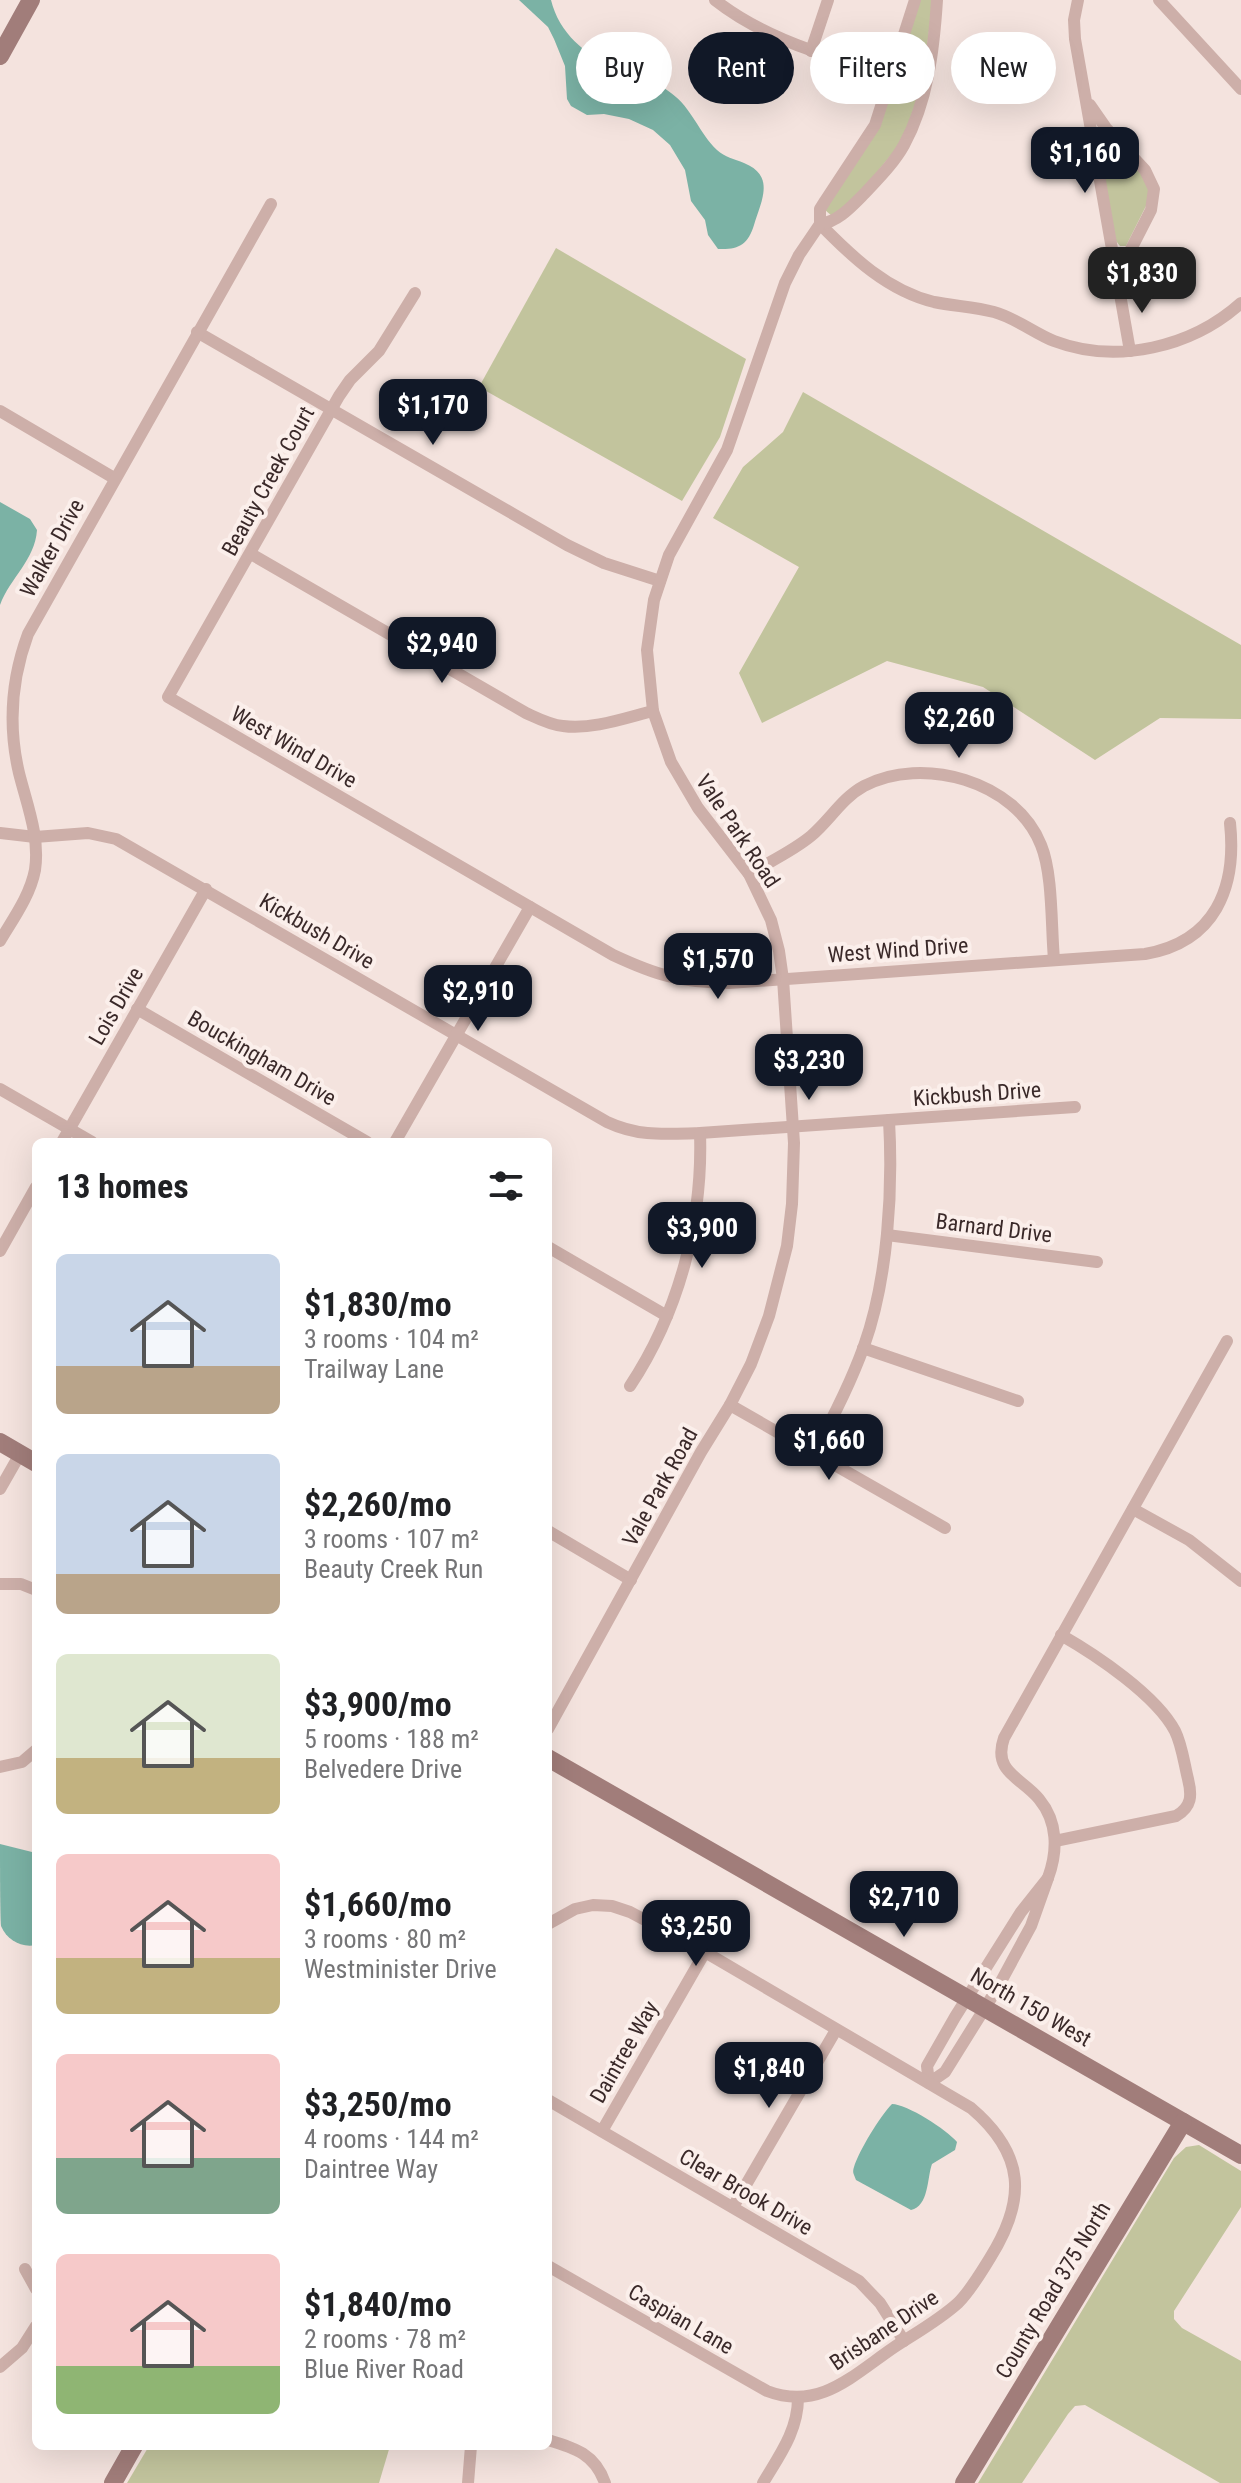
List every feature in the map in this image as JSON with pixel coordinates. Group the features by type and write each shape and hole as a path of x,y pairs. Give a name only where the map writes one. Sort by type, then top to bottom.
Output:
{"street":[{"path":"0,56 31,0"},
{"path":"715,0 764,29 810,51"},
{"path":"817,32 828,0"},
{"name":"Vale Park Road","path":"905,32 915,0"},
{"name":"Vale Park Road","path":"934,32 937,0"},
{"path":"1078,0 1074,33 1130,351"},
{"path":"1159,0 1241,89"},
{"path":"1087,98 1106,128 1145,170 1154,189 1152,206 1124,263 1119,284"},
{"name":"Vale Park Road","path":"552,1722 730,1405 761,1338 781,1272 792,1204 793,1126 783,979 771,920 749,874 686,791 665,749 653,711 647,650 660,581 679,535 727,450 785,283 820,224 820,209 875,125 882,104"},
{"name":"Vale Park Road","path":"820,224 835,220 889,167 910,133 919,104"},
{"name":"Walker Drive","path":"0,941 31,884 36,859 35,837 14,745 12,703 16,674 33,622 271,204"},
{"path":"820,224 857,261 918,296 935,302 997,312 1053,341 1081,349 1130,351 1175,342 1216,322 1241,303"},
{"name":"Beauty Creek Court","path":"168,697 332,409 350,380 391,335 415,293"},
{"path":"197,332 567,545 604,563 660,581"},
{"path":"0,411 114,478"},
{"path":"251,554 546,722 562,726 599,724 653,711"},
{"name":"West Wind Drive","path":"168,697 613,955 652,973 690,982 729,983 1154,952 1172,947 1193,934 1214,913 1225,893 1231,868 1230,823"},
{"path":"749,874 808,838 846,798 876,780 909,773 961,779 1013,806 1041,844 1048,875 1054,959"},
{"name":"Kickbush Drive","path":"0,833 35,837 88,833 116,839 627,1131 653,1135 700,1133 1075,1107"},
{"name":"Lois Drive","path":"64,1138 206,889"},
{"path":"397,1138 530,907"},
{"name":"Bouckingham Drive","path":"137,1009 360,1138"},
{"path":"0,1089 85,1138"},
{"path":"814,1452 863,1348 875,1303 887,1235 891,1165 889,1120"},
{"path":"630,1386 667,1316 681,1276 692,1234 700,1133"},
{"path":"0,1251 32,1194"},
{"name":"Barnard Drive","path":"887,1235 1097,1262"},
{"path":"552,1249 667,1316"},
{"path":"1048,1878 1021,1912 927,2066 929,2083 945,2072 1031,1926 1048,1878 1054,1858 1055,1841 1044,1806 1029,1788 1009,1773 1002,1759 1001,1749 1007,1730 1227,1341"},
{"path":"863,1348 1018,1401"},
{"path":"730,1405 945,1528"},
{"path":"0,1442 28,1458 0,1489"},
{"path":"1133,1509 1189,1540 1241,1581"},
{"path":"552,1533 631,1580"},
{"path":"0,1584 21,1584 32,1588"},
{"path":"1055,1841 1176,1816 1189,1804 1191,1792 1181,1745 1166,1717 1113,1668 1061,1635"},
{"path":"0,1767 22,1762 32,1753"},
{"name":"North 150 West","path":"552,1760 1241,2155"},
{"name":"Brisbane Drive","path":"552,1922 575,1909 593,1905 612,1906 630,1912 705,1952 971,2108 999,2136 1008,2152 1015,2193 1013,2210 1007,2227 972,2286 950,2310 835,2387 818,2395 798,2398"},
{"name":"Daintree Way","path":"602,2131 705,1952"},
{"path":"733,2207 836,2030"},
{"name":"Clear Brook Drive","path":"552,2102 859,2281 880,2303 904,2341"},
{"name":"County Road 375 North","path":"964,2483 1183,2122"},
{"name":"Caspian Lane","path":"552,2268 756,2385 777,2395 798,2398"},
{"path":"25,2269 32,2282"},
{"path":"0,2367 22,2348 32,2332"},
{"path":"763,2483 794,2429 798,2398"},
{"path":"552,2442 588,2455 596,2463 605,2483"},
{"path":"113,2483 132,2450"},
{"path":"468,2483 471,2450"}],"green space":[{"path":"918,0 933,0 929,32 909,32"},
{"path":"884,104 915,104 901,143 858,195 832,216 825,210"},
{"path":"1108,138 1148,180 1150,198 1126,246 1120,246 1116,241 1099,146 1102,139"},
{"path":"556,248 746,359 720,437 682,501 479,387"},
{"path":"803,392 1241,645 1241,719 1160,718 1095,760 983,687 887,661 762,723 739,673 799,567 713,518 743,467 783,432"},
{"path":"1199,2145 1241,2171 1241,2207 1174,2311 1174,2319 1182,2328 1241,2361 1241,2483 1220,2483 1085,2405 1075,2406 1068,2414 1022,2483 978,2483 1174,2158 1186,2147"},
{"path":"147,2450 389,2450 379,2483 127,2483"}],"water":[{"path":"519,0 551,0 560,23 576,43 576,104 672,104 672,94 685,106 717,150 754,168 760,175 764,190 752,232 745,242 737,247 718,249 708,235 705,220 691,201 685,170 670,145 653,130 629,119 604,114 587,115 571,106 567,99 565,66 548,27"},
{"path":"0,502 30,519 37,530 32,551 0,605"},
{"path":"0,1844 32,1852 32,1945 15,1942 1,1926"},
{"path":"892,2104 926,2118 957,2142 955,2150 932,2164 924,2197 911,2210 856,2180 853,2172 865,2143"}]}
